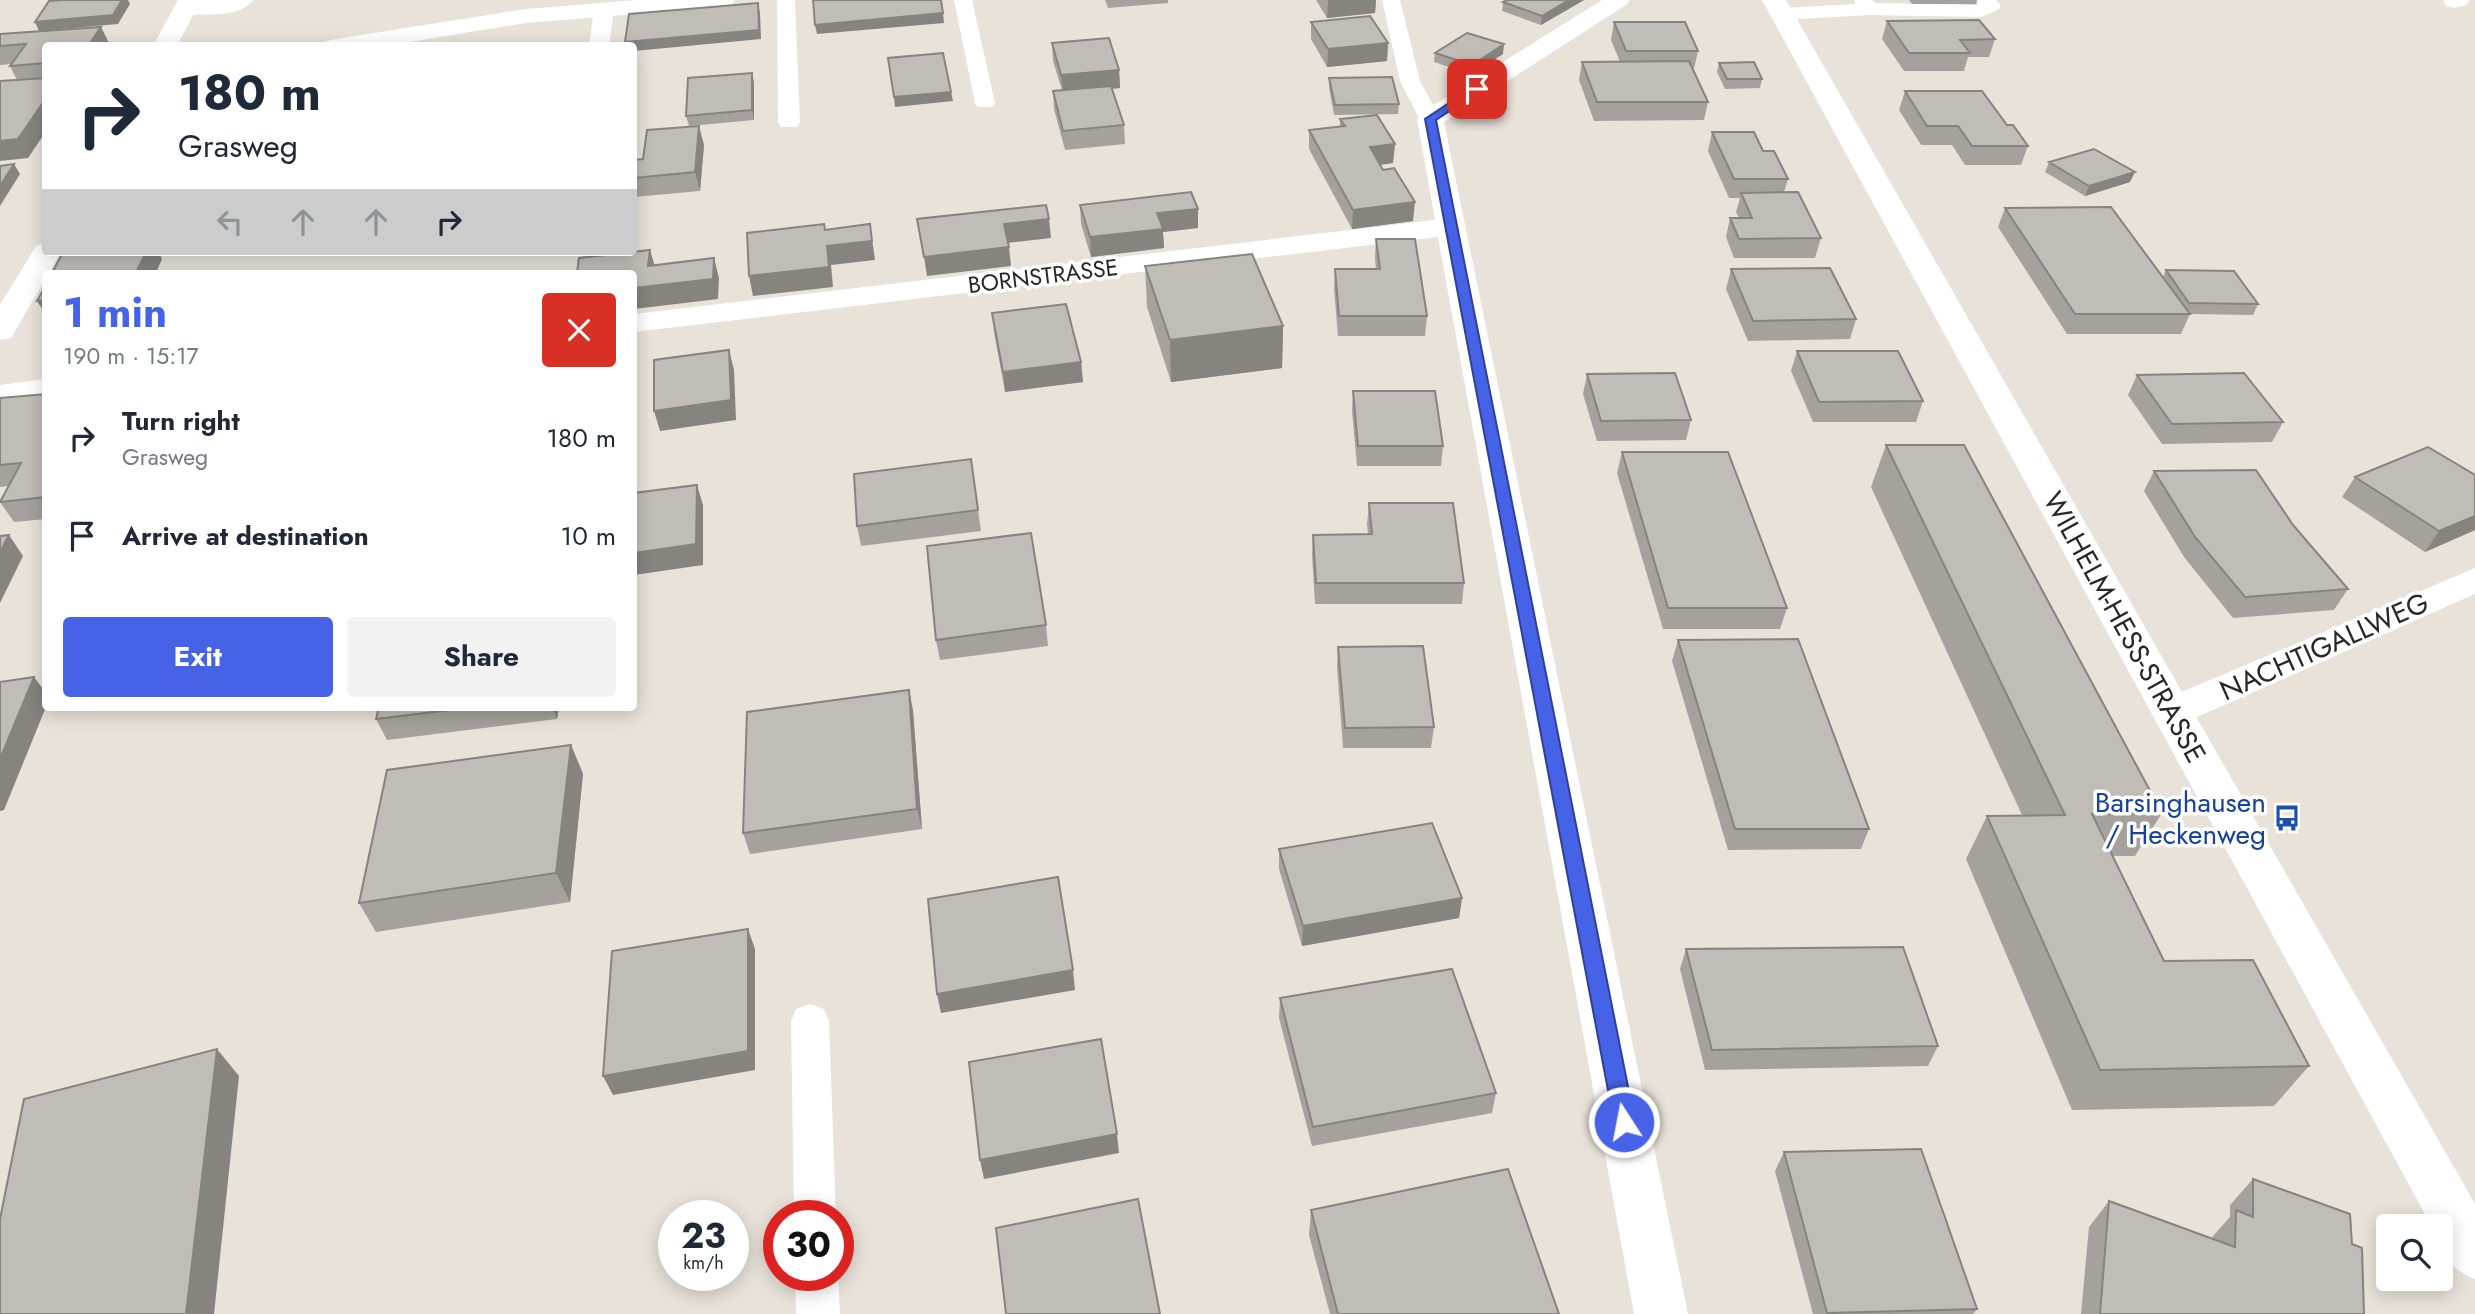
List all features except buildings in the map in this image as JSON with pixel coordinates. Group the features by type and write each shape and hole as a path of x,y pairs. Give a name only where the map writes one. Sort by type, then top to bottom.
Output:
{"street":[{"path":"167,42 187,5 227,6 241,0"},
{"path":"362,42 526,16 723,0"},
{"path":"1618,0 1430,119 1661,1314"},
{"name":"WILHELM-HESS-STRASSE","path":"1778,7 2475,1254"},
{"name":"BORNSTRASSE","path":"637,323 1452,227"},
{"path":"0,331 44,256"},
{"path":"0,395 42,390"},
{"name":"NACHTIGALLWEG","path":"2172,712 2475,580"}],"lane":[{"path":"786,0 789,122"},
{"path":"963,0 985,103"},
{"path":"1391,0 1410,81 1430,119"},
{"path":"1778,7 1866,5 1981,11 1992,6 1986,0"},
{"path":"600,42 604,9"},
{"path":"810,1021 815,1200"},
{"path":"817,1291 818,1314"}],"place":[{"name":"Barsinghausen / Heckenweg","path":"2287,818"}],"route":[{"path":"1477,89 1430,119 1624,1122"}]}
